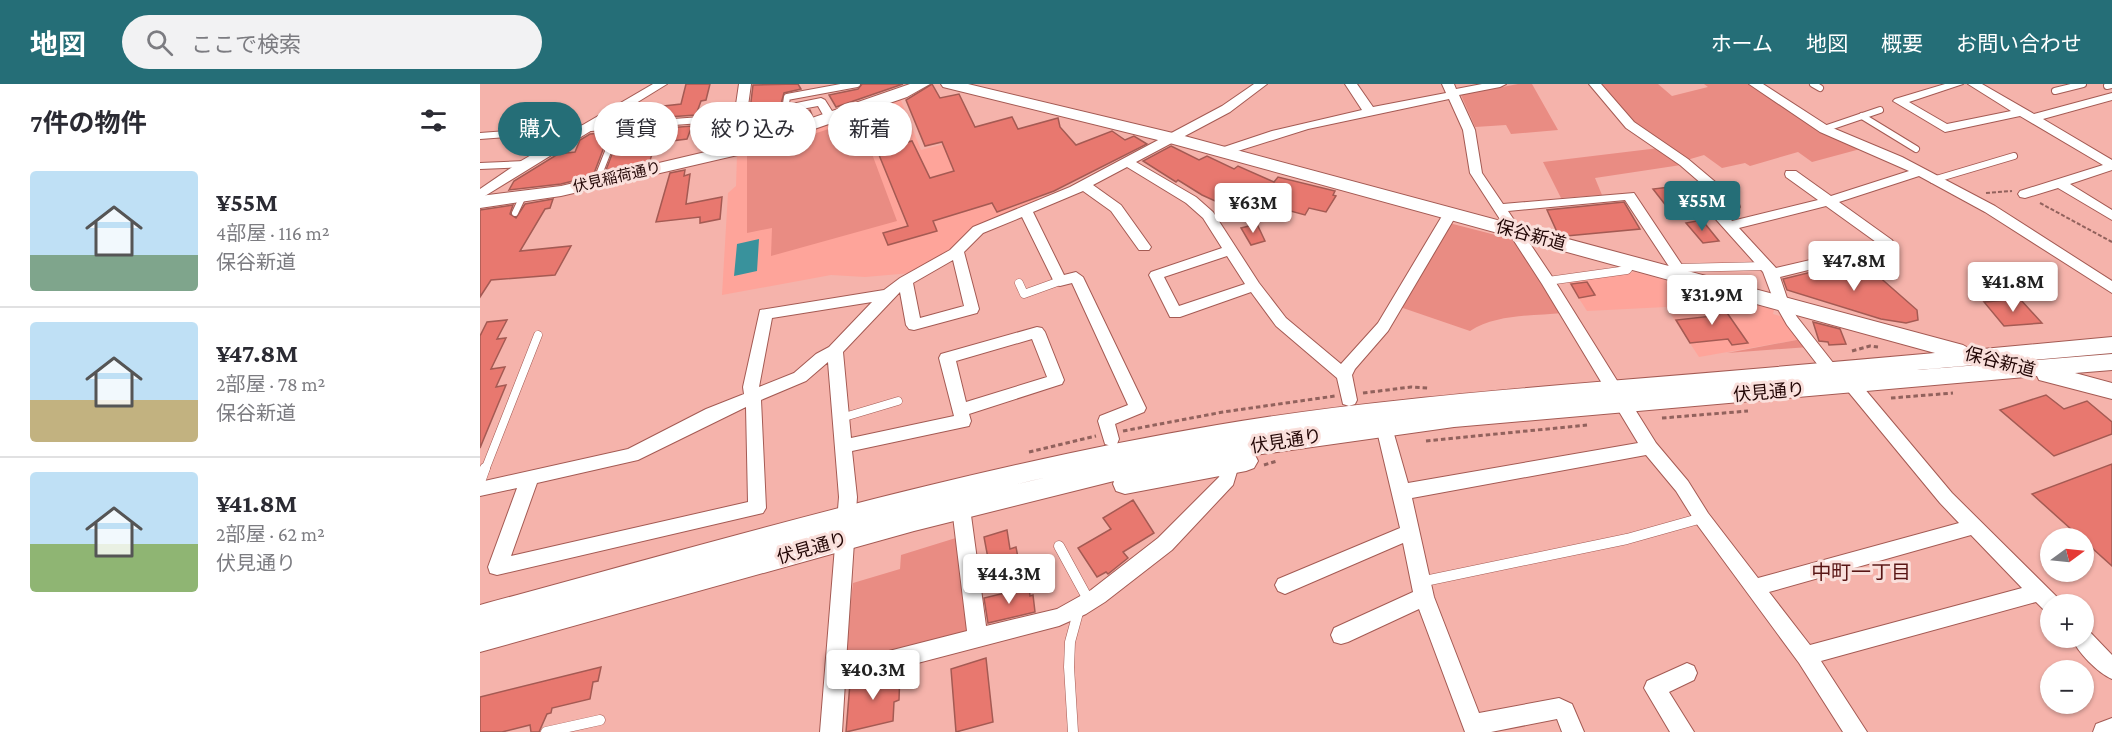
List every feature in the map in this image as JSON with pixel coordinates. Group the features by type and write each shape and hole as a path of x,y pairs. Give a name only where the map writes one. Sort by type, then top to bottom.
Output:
{"main road":[{"name":"伏見稲荷通り","path":"875,102 922,84"},
{"name":"保谷新道","path":"949,84 1171,138 1450,214 1676,271 1782,304 2112,391"},
{"name":"伏見稲荷通り","path":"480,202 596,182 736,150 828,120"},
{"path":"1861,325 1872,332 1880,343 1881,357 1874,365"},
{"name":"伏見通り","path":"480,639 845,528 958,488 1110,454 1226,432 1342,414 1425,405 1622,403 1830,369 2109,347"},
{"name":"伏見通り","path":"480,617 845,528 961,508 1102,474 1271,456 1384,427 1622,403 1856,390 2024,369 2109,347"},
{"path":"1033,471 1044,456 1111,439 1225,418 1350,400 1412,395 1425,405"},
{"path":"1102,474 1120,485 1230,465 1257,458 1263,454 1271,456"}],"street":[{"path":"480,195 525,164 661,84"},
{"path":"742,102 745,84"},
{"path":"480,489 632,455 753,397 801,377 822,358 835,351 888,294 905,280 955,253 978,230 1026,212 1084,185 1226,109 1246,88 1261,84"},
{"path":"1351,84 1370,112"},
{"path":"1222,152 1240,144 1451,90 1500,84"},
{"path":"1595,84 1630,125 1684,162 1733,204 1732,207 1719,210 1719,215 1769,270 1782,304 1792,321 1830,369"},
{"path":"1755,84 1824,129 1898,160 2008,220 2112,288"},
{"path":"1957,84 1899,101 1945,128 2029,115 2109,88"},
{"path":"1974,84 2112,166"},
{"path":"1451,90 1469,130 1476,173 1516,230 1650,448 1682,486 1702,518 1756,586 1856,732"},
{"path":"816,103 821,102 828,114"},
{"path":"1127,162 1191,200 1208,215 1254,286 1281,322 1344,375 1350,400"},
{"path":"2025,194 2112,166"},
{"path":"1729,226 1856,194 1919,172"},
{"path":"1769,270 1857,254 1887,243 1791,174"},
{"path":"2059,183 2112,216"},
{"path":"1084,185 1116,208 1144,247"},
{"path":"1500,208 1629,196 1676,271"},
{"path":"1026,212 1060,282 1076,277 1138,408 1106,421 1111,439"},
{"path":"1344,375 1348,366 1383,327 1450,214"},
{"path":"1231,250 1156,275 1175,313 1254,286"},
{"path":"905,280 914,325 972,309 958,256 955,253"},
{"path":"530,478 497,567 757,508 751,387 765,314 888,294"},
{"path":"843,446 963,421 947,358 1037,332 1056,380 961,410"},
{"path":"831,732 848,497 835,351"},
{"path":"1856,390 1973,527 2041,594"},
{"path":"1384,427 1402,492 1422,590 1474,729 1559,708 1564,711 1573,732"},
{"path":"1402,492 1650,448"},
{"path":"834,675 1059,617 1084,605 1139,566 1165,544 1227,480 1230,465"},
{"path":"961,508 978,638"},
{"path":"1756,586 1973,527"},
{"path":"1285,585 1410,532"},
{"path":"1341,635 1422,590"},
{"path":"1806,656 2040,599"},
{"path":"2092,648 2112,669"},
{"path":"1683,732 1654,687 1687,673"},
{"path":"2104,732 2112,729"}],"lane":[{"path":"787,102 788,97 857,84"},
{"path":"1813,84 1820,88"},
{"path":"2055,92 2083,84"},
{"path":"1824,129 1880,110"},
{"path":"1862,116 1916,149"},
{"path":"480,136 690,121"},
{"path":"596,182 606,156"},
{"path":"1933,180 2014,156"},
{"path":"480,166 525,164"},
{"path":"515,213 523,196"},
{"path":"1548,281 1627,270 1633,262"},
{"path":"1676,271 1769,270"},
{"path":"1019,283 1024,294 1060,282"},
{"path":"480,482 538,336"},
{"path":"841,418 898,401"},
{"path":"1422,590 1702,518"},
{"path":"1059,546 1084,605 1070,642 1072,732"},
{"path":"546,732 600,720"}],"path":[{"path":"1970,199 1998,190 2025,194 2112,242"},
{"path":"1856,390 1893,398 1955,393"},
{"path":"1622,403 1664,418 1756,410"},
{"path":"1421,441 1592,424"}],"shaded area":[{"path":"1518,84 1532,84 1558,130 1511,134 1506,125 1475,127 1461,95"},
{"path":"1598,84 1658,84 1672,96 1708,87 1704,84 1751,84 1864,148 1812,162 1798,152 1750,166 1745,163 1722,168 1704,155 1687,160 1633,123"},
{"path":"900,98 902,102 889,102"},
{"path":"828,123 828,156 912,156 912,128 921,150 994,131 1005,153 1040,202 980,225 953,250 911,273 865,277 831,275 722,295 728,193 736,186 737,156 816,156 816,127"},
{"path":"828,129 828,156 873,156 897,221 771,256 772,228 747,233 747,156 816,156 816,133"},
{"path":"1659,148 1681,165 1595,178 1602,195 1561,198 1543,162"},
{"path":"1449,223 1519,241 1563,313 1492,321 1470,331 1400,307"},
{"path":"1635,272 1774,310 1773,314 1783,317 1802,339 1699,357 1666,307 1587,311 1567,280"},
{"path":"1802,339 1809,347 1727,353"},
{"path":"959,537 967,629 963,636 843,666 853,583 900,569 901,555"}],"water":[{"path":"759,239 757,271 734,276 737,244"}],"building":[{"path":"686,84 710,84 706,100 690,102 690,115 678,116 678,104 681,104"},
{"path":"798,84 801,89 784,93 782,102 751,102 753,85"},
{"path":"862,84 903,84 851,102 833,102 829,95 858,89"},
{"path":"932,84 940,98 959,94 975,127 1012,117 1018,129 1058,118 1060,127 1076,145 1112,131 1125,140 1134,136 1147,144 1054,191 997,212 992,203 933,221 937,231 888,245 883,233 908,226 879,156 912,156 912,141 930,178 954,171 942,142 925,146 912,115 912,102 906,100"},
{"path":"690,126 687,139 678,140 678,127"},
{"path":"594,134 594,156 601,156 593,176 561,184 509,190 514,181 555,156 582,156 582,139"},
{"path":"1171,146 1199,160 1207,156 1234,169 1238,166 1274,182 1278,177 1335,191 1333,195 1336,196 1326,212 1309,208 1305,215 1238,197 1226,206 1178,180 1176,182 1143,161"},
{"path":"611,156 651,156 649,163 606,170"},
{"path":"685,170 684,176 690,174 686,204 722,197 720,219 700,223 700,217 656,222 670,173"},
{"path":"1670,187 1685,204 1667,207 1653,189"},
{"path":"553,199 550,208 545,209 520,251 571,246 555,275 491,280 480,297 480,210 513,205 510,214 516,218 525,204"},
{"path":"1624,202 1640,229 1566,236 1558,234 1547,210"},
{"path":"1702,220 1719,241 1703,243 1686,223"},
{"path":"1257,224 1265,241 1251,245 1241,228"},
{"path":"1860,260 1917,310 1918,320 1906,323 1881,319 1787,290 1783,279"},
{"path":"1587,282 1595,295 1579,298 1571,284"},
{"path":"1716,297 1748,343 1732,345 1728,339 1690,343 1676,320 1713,316 1701,299"},
{"path":"2020,299 2042,323 2004,326 1984,302"},
{"path":"507,320 497,339 506,338 491,369 505,367 496,387 506,385 480,448 480,336 487,322"},
{"path":"1813,322 1840,329 1846,344 1829,345 1828,342 1819,341"},
{"path":"2046,395 2064,409 2087,401 2112,422 2112,434 2054,456 2000,410"},
{"path":"2112,464 2112,566 2094,550 2094,528 2070,528 2032,494"},
{"path":"1133,500 1154,533 1123,552 1128,558 1108,574 1106,572 1097,577 1078,548 1111,529 1103,518"},
{"path":"1007,530 1010,549 1016,547 1019,563 990,569 984,537"},
{"path":"1029,587 1030,596 1033,595 1035,612 988,623 984,598"},
{"path":"986,658 993,722 956,732 951,669"},
{"path":"601,667 598,681 593,682 590,699 552,708 539,732 531,732 530,725 502,732 480,732 480,697"},
{"path":"900,670 899,700 894,702 893,721 846,732 850,683"}],"district":[{"name":"中町一丁目","path":"1861,572"}]}
